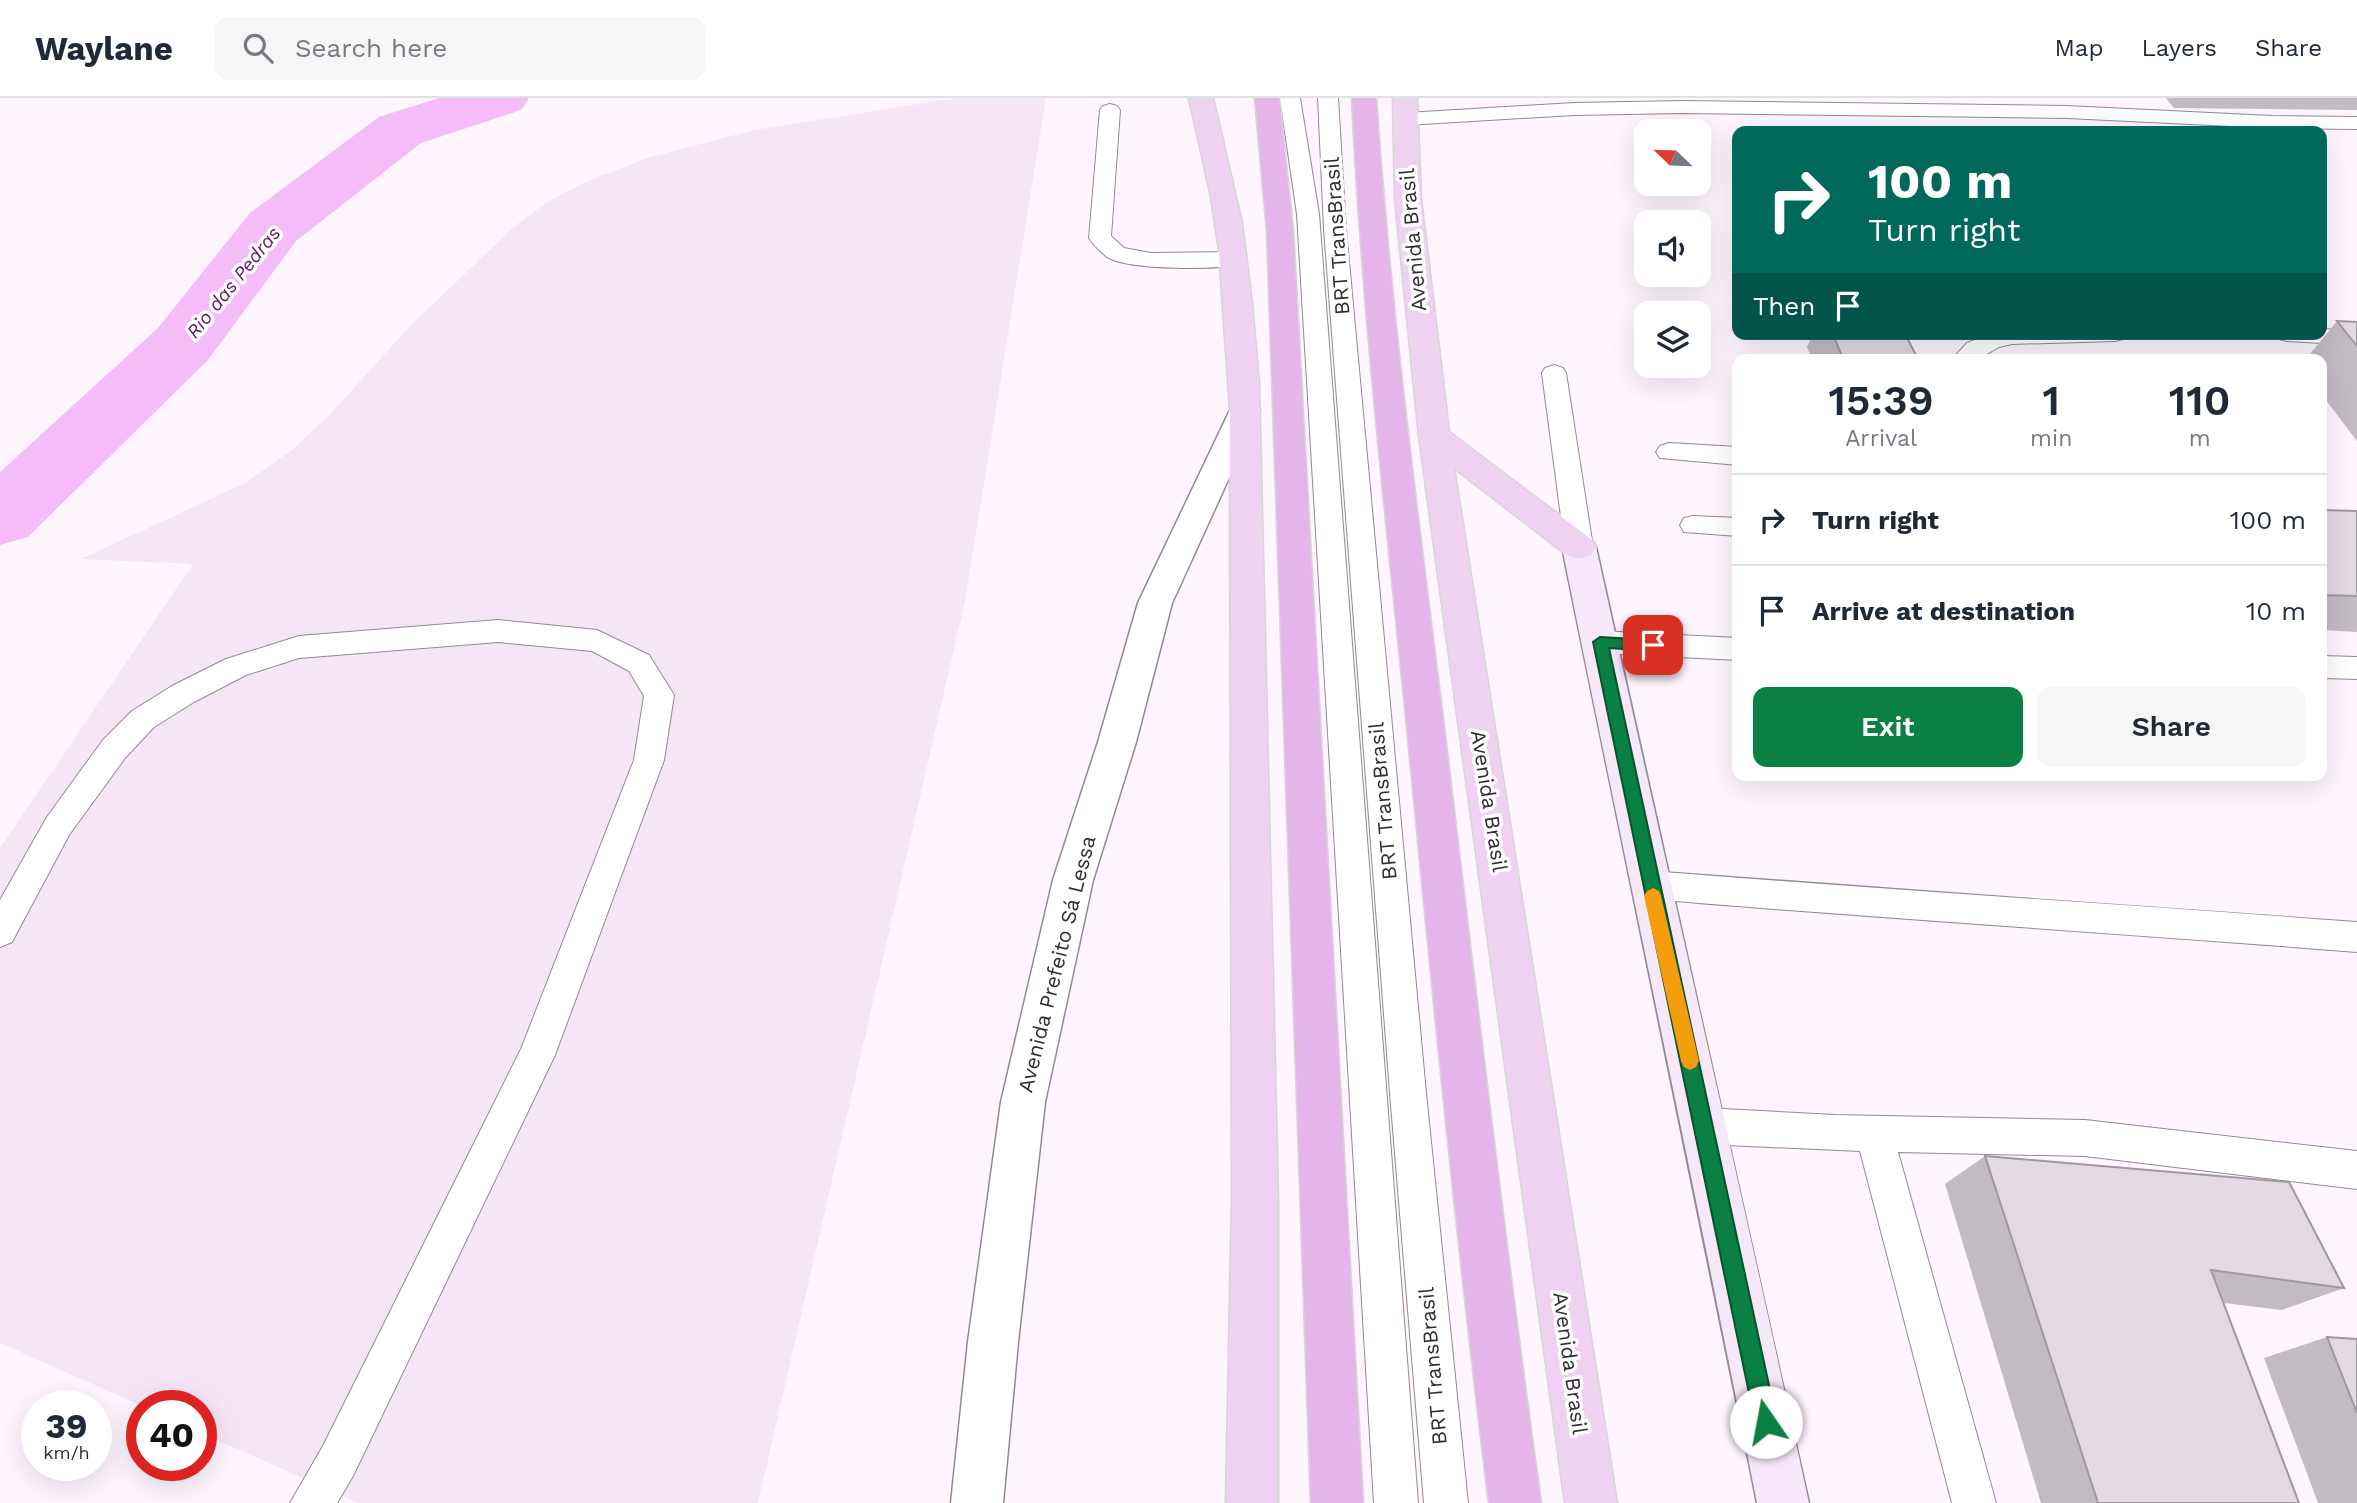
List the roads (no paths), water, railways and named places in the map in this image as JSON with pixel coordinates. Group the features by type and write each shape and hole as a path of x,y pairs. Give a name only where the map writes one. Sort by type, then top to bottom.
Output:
{"highway":[{"path":"1268,98 1281,245 1337,1503"},
{"name":"Avenida Brasil","path":"1364,98 1370,202 1394,444 1486,1276 1514,1503"}],"main road":[{"path":"1201,98 1234,259 1243,352 1255,1200 1252,1503"},
{"name":"Avenida Brasil","path":"1406,108 1408,200 1434,436 1591,1503"},
{"path":"1434,436 1579,547"}],"street":[{"name":"Avenida Prefeito Sá Lessa","path":"977,1503 993,1342 1023,1102 1073,880 1117,742 1155,603 1245,410"},
{"path":"1579,547 1650,885 1705,1126 1783,1503"}],"lane":[{"name":"BRT TransBrasil","path":"1290,98 1308,214 1396,1503"},
{"name":"BRT TransBrasil","path":"1328,98 1335,229 1408,1093 1446,1503"},
{"path":"1406,108 1572,104 2062,105 2272,122 2357,123"},
{"path":"1110,110 1100,238 1117,253 1151,260 1234,259"},
{"path":"2327,336 2357,338"},
{"path":"1969,354 1978,345 1992,340"},
{"path":"1554,373 1579,547"},
{"path":"1668,452 1732,456"},
{"path":"1693,525 1732,527"},
{"path":"0,932 58,826 114,749 143,719 183,694 236,667 299,647 498,631 597,641 639,663 659,695 649,760 537,1055 338,1461 312,1503"},
{"path":"1600,642 1732,649"},
{"path":"2327,667 2357,668"},
{"path":"1650,885 1926,908 2124,919 2357,937"},
{"path":"1705,1126 2085,1138 2357,1170"},
{"path":"1874,1133 1974,1503"}],"waterway":[{"name":"Rio das Pedras","path":"0,517 183,344 273,227 400,130 500,98"}]}
